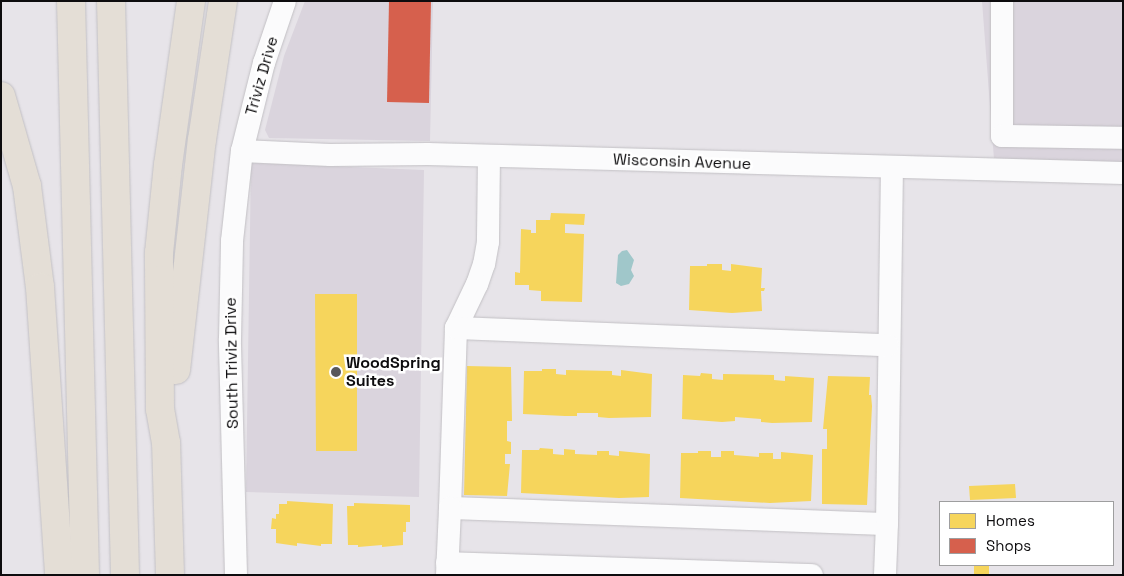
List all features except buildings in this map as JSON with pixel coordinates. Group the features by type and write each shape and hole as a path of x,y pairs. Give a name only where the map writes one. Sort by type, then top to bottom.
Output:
{"highway":[{"path":"71,1 85,575"},
{"path":"111,1 126,575"},
{"path":"170,575 166,443 160,409 159,253 168,165 191,1"},
{"path":"166,443 172,410 183,294 201,149 223,1"},
{"path":"1,96 27,186 40,287 59,575"}],"street":[{"name":"Triviz Drive","path":"242,151 264,63 285,1"},
{"path":"1002,1 1002,169"},
{"path":"1002,136 1123,138"},
{"name":"Wisconsin Avenue","path":"242,151 330,155 489,156 892,168 1123,172"},
{"name":"South Triviz Drive","path":"236,575 230,272 242,151"},
{"path":"489,156 488,242 484,264 477,284 456,328 447,569 812,575"},
{"path":"885,575 892,168"},
{"path":"456,328 888,345"},
{"path":"450,508 887,524"}],"shaded area":[{"path":"305,1 433,1 430,141 269,138 265,130 284,56"},
{"path":"982,1 1123,1 1123,162 994,159"},
{"path":"251,163 424,170 419,497 246,492"}],"water":[{"path":"627,250 634,260 631,270 634,276 629,284 621,286 616,283 618,255 622,251"}],"place":[{"name":"WoodSpring Suites","path":"336,372"}]}
